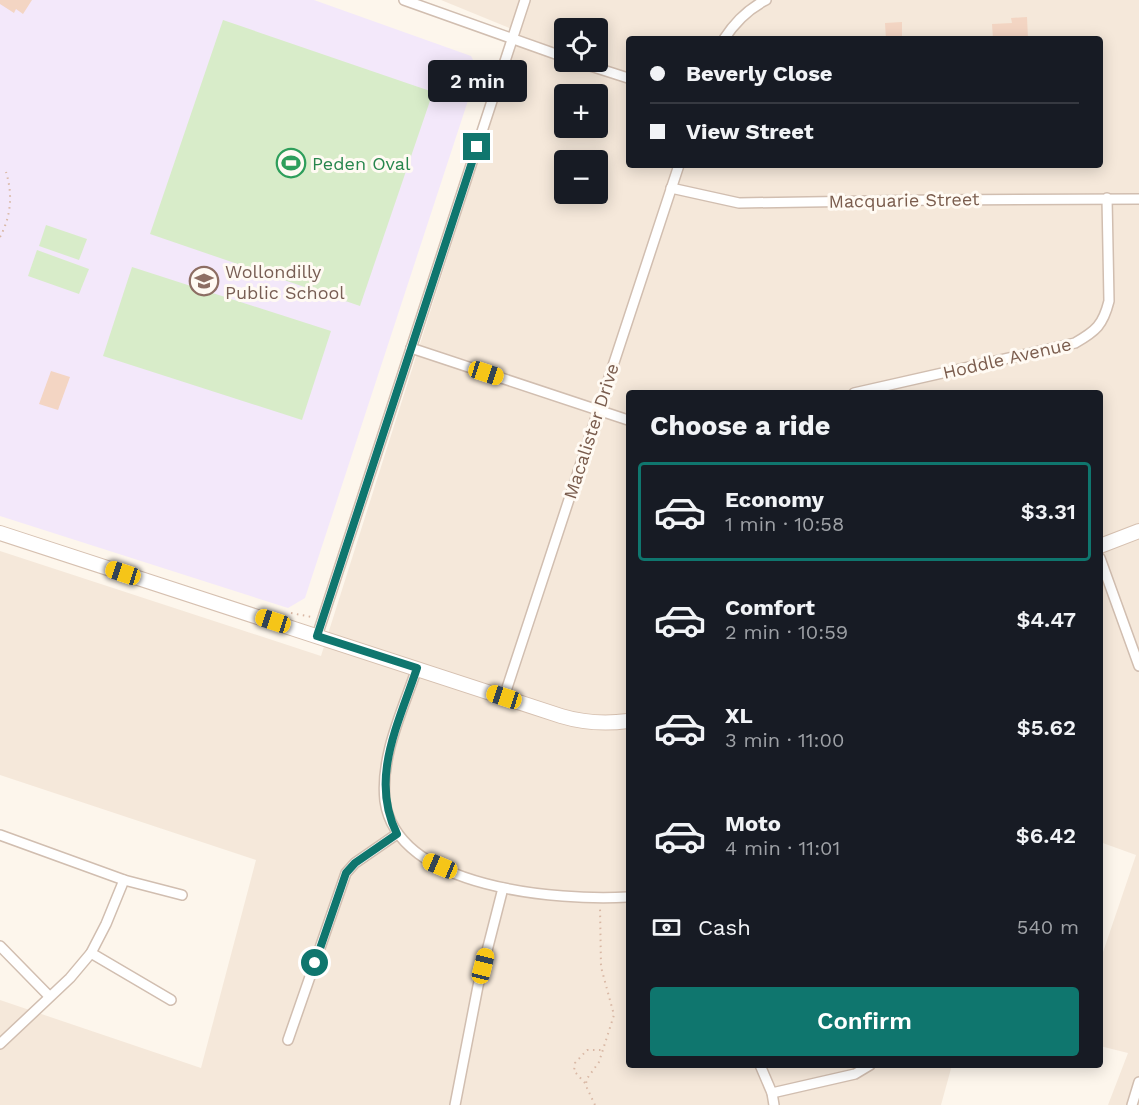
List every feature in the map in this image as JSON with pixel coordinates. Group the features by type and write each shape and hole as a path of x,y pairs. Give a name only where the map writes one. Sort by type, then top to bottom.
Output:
{"street":[{"path":"404,0 554,54"},
{"path":"317,636 525,0"},
{"path":"726,36 751,8 766,0"},
{"path":"608,72 626,77"},
{"name":"Macalister Drive","path":"504,697 678,168"},
{"name":"Macquarie Street","path":"671,188 739,203 1139,199"},
{"name":"Hoddle Avenue","path":"867,390 1076,343 1093,333 1105,318 1109,302 1107,198"},
{"path":"411,348 626,419"},
{"path":"1103,545 1139,531"},
{"path":"0,533 585,722 626,721"},
{"path":"1103,566 1139,666"},
{"path":"417,668 388,756 384,787 389,818 397,834 411,849 428,861 503,888 550,896 626,897"},
{"path":"288,1040 346,873 355,863 397,834"},
{"path":"0,835 124,880 182,895"},
{"path":"0,1044 70,978 91,953 124,880"},
{"path":"455,1105 478,986 503,888"},
{"path":"0,946 50,996"},
{"path":"91,953 171,1000"},
{"path":"761,1068 772,1093 774,1105"},
{"path":"772,1093 855,1074 865,1068"},
{"path":"1132,1105 1139,1082"}],"path":[{"path":"0,237 10,209 10,187 6,172"},
{"path":"585,1083 599,1062 614,1015 601,967 600,898"},
{"path":"595,1105 585,1083 574,1071 575,1063 587,1050 602,1050"}],"shaded area":[{"name":"Wollondilly Public School","path":"0,0 314,0 471,56 478,70 305,598 288,608 0,516"},
{"path":"441,0 1139,0 1139,1105 1108,1105 1128,1053 1103,1047 1103,952 1136,855 1103,843 1103,390 626,390 626,1068 951,1068 941,1105 0,1105 0,1000 201,1068 256,860 0,775 0,551 321,656 519,32"}],"green space":[{"name":"Peden Oval","path":"223,20 433,92 360,306 150,234"},
{"path":"46,225 87,239 79,260 39,246"},
{"path":"37,250 89,269 79,294 28,276"},
{"path":"132,267 331,331 302,420 103,356"}],"building":[{"path":"0,0 32,0 23,14 16,9 14,13 0,4"},
{"path":"1027,17 1028,36 993,36 992,24 1012,23 1011,18"},
{"path":"902,22 902,36 886,36 885,23"},
{"path":"51,371 70,377 58,410 39,404"}],"place":[{"name":"Peden Oval","path":"291,163"},
{"name":"Wollondilly Public School","path":"204,281"}],"route":[{"path":"315,963 346,873 355,863 397,834 389,818 384,787 388,756 417,668 317,636 477,147"}]}
